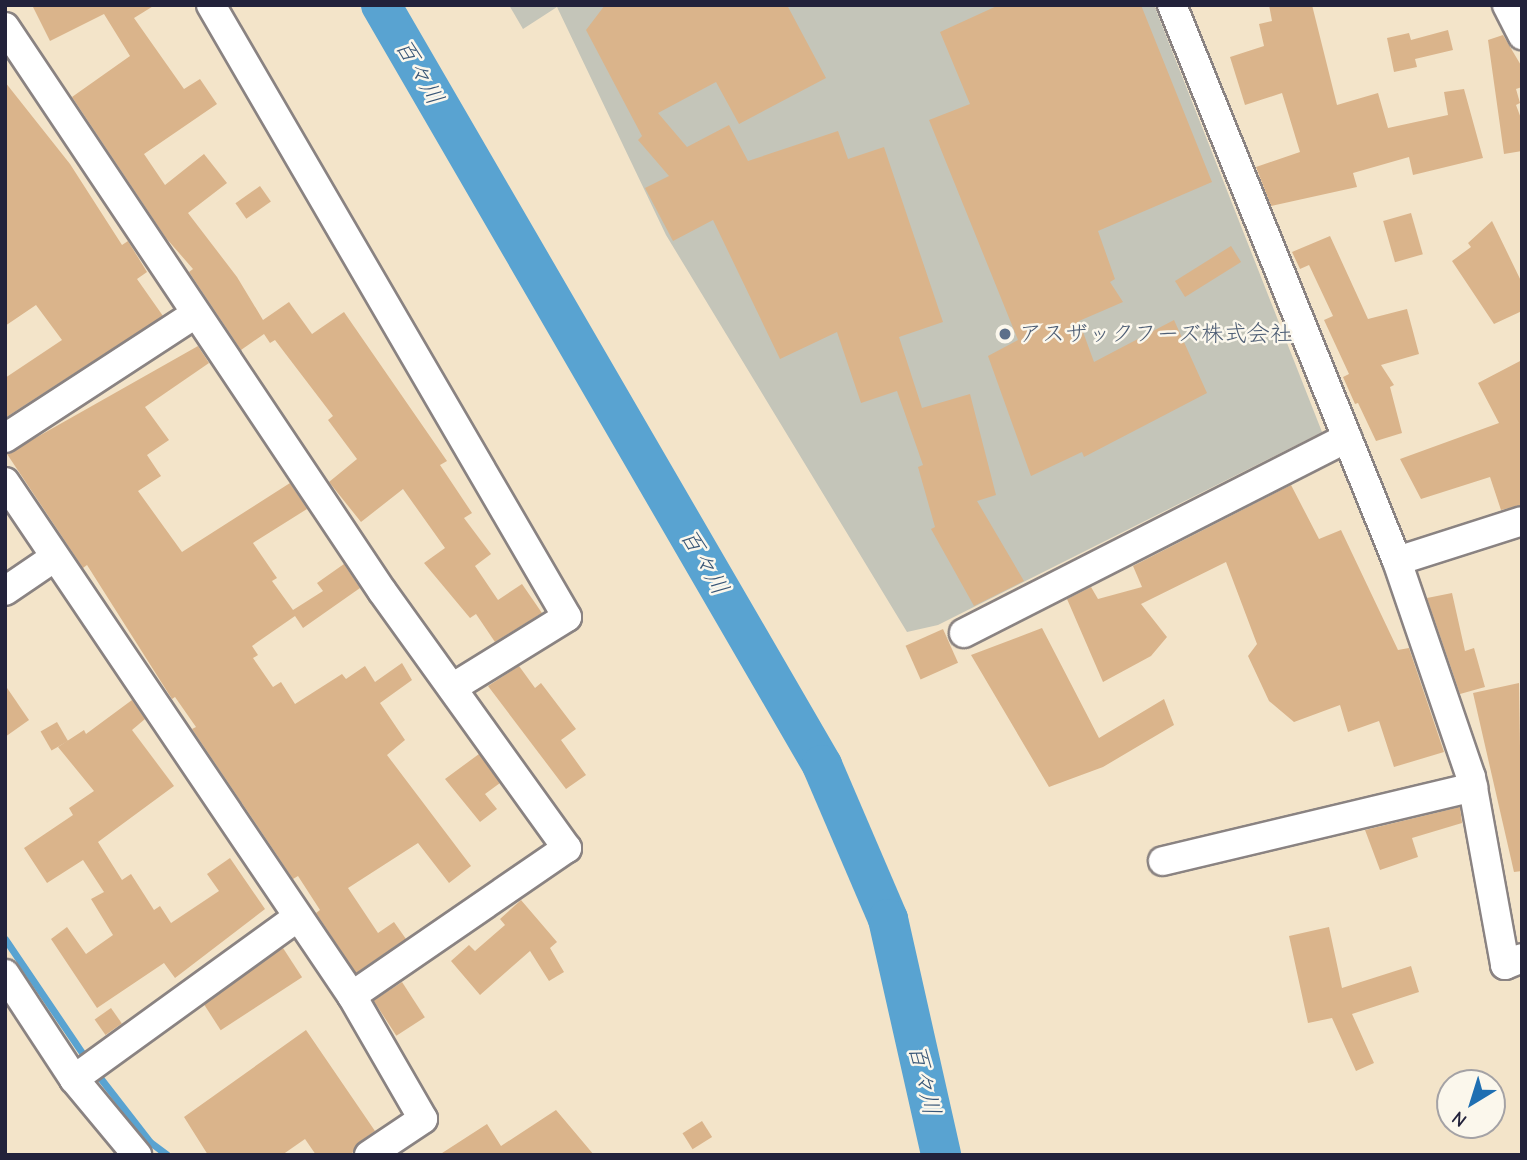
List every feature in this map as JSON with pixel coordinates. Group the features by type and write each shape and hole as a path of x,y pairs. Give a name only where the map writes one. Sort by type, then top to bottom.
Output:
{"street":[{"path":"211,5 567,617 452,688"},
{"path":"1172,5 1397,561 1473,787 1505,965 1522,958"},
{"path":"5,26 194,315 452,688 567,848 352,996"},
{"path":"5,438 194,315"},
{"path":"964,633 1347,438"},
{"path":"5,482 352,996 423,1119 369,1155"},
{"path":"1397,561 1522,521"},
{"path":"5,591 55,557"},
{"path":"1163,862 1473,787"},
{"path":"74,1079 298,917"},
{"path":"5,974 74,1079 131,1149"}],"shaded area":[{"name":"アスザックフーズ株式会社","path":"509,5 1154,5 1322,432 938,625 907,632 666,235 557,7 523,29"}],"building":[{"path":"32,5 155,5 134,18 184,89 200,79 217,104 144,154 165,185 204,154 227,183 188,213 237,277 263,320 289,302 312,334 344,312 447,461 440,465 472,513 464,518 491,554 475,566 498,600 522,584 542,613 495,642 476,614 470,618 424,563 445,548 403,489 361,522 329,482 357,459 328,420 333,416 275,340 270,343 264,334 241,350 189,272 193,269 166,238 72,97 130,56 104,14 50,41"},
{"path":"605,5 787,5 826,78 739,124 716,82 658,113 687,147 729,125 748,161 838,131 848,159 884,147 943,322 899,337 922,408 970,394 996,495 977,501 1024,581 974,606 931,529 935,527 918,467 923,465 897,391 861,403 837,332 780,359 713,220 673,241 645,188 669,176 638,140 642,136 586,30"},
{"path":"999,5 1141,5 1212,182 1098,231 1115,279 1110,282 1123,302 1079,321 1094,362 1174,320 1207,393 1084,457 1082,452 1031,476 988,356 1018,340 929,120 970,104 940,32"},
{"path":"1269,5 1312,5 1337,105 1378,93 1388,128 1448,115 1444,92 1464,89 1483,158 1413,175 1409,157 1353,173 1357,187 1271,206 1256,167 1300,152 1282,93 1245,105 1230,57 1264,46 1259,24 1272,21"},
{"path":"1448,30 1453,50 1415,59 1417,67 1394,72 1387,38 1409,33 1411,40"},
{"path":"1503,35 1522,67 1522,87 1516,89 1520,103 1516,105 1522,121 1522,151 1504,154 1488,40"},
{"path":"5,82 70,164 122,245 128,241 147,272 137,279 163,316 5,418 5,378 62,340 36,305 5,326"},
{"path":"260,186 271,202 246,219 235,203"},
{"path":"1411,213 1423,254 1395,262 1383,221"},
{"path":"1492,221 1522,283 1522,311 1494,324 1452,261 1471,247 1468,243"},
{"path":"1330,236 1368,319 1407,309 1419,354 1381,365 1394,385 1390,387 1402,433 1376,441 1343,377 1349,374 1324,320 1333,316 1309,265 1300,269 1292,252"},
{"path":"1231,246 1241,262 1185,297 1175,281"},
{"path":"198,346 209,363 145,407 169,440 147,455 161,476 138,491 182,552 290,483 307,509 253,543 277,578 272,581 293,610 323,591 317,583 344,564 360,588 303,628 295,616 252,646 258,655 253,658 273,687 281,682 295,704 342,674 346,679 365,666 375,682 402,663 412,680 380,703 405,740 387,755 471,866 449,883 418,843 348,888 378,933 394,922 406,939 356,973 316,913 320,910 298,876 293,879 192,729 196,727 175,697 172,699 87,565 83,568 7,454"},
{"path":"1522,360 1522,505 1501,510 1490,477 1421,499 1400,459 1499,423 1478,383"},
{"path":"1291,485 1319,539 1341,530 1398,650 1409,648 1444,752 1394,767 1379,721 1348,732 1340,705 1294,722 1269,701 1248,656 1257,644 1226,562 1141,604 1167,637 1151,656 1103,682 1067,599 1091,587 1098,599 1142,587 1133,566"},
{"path":"1452,593 1465,651 1474,648 1485,687 1460,694 1427,598"},
{"path":"1042,628 1099,738 1164,699 1174,725 1103,767 1049,787 971,655"},
{"path":"943,629 958,663 921,679 906,646"},
{"path":"519,666 535,688 541,683 576,729 561,740 586,775 566,789 488,686"},
{"path":"1519,683 1522,871 1514,872 1473,693"},
{"path":"5,685 29,720 5,737"},
{"path":"132,700 145,719 132,730 174,786 98,842 122,880 131,874 154,910 160,906 171,923 219,891 207,874 230,858 265,909 175,978 164,963 97,1008 51,939 67,927 86,954 113,935 91,899 104,892 83,860 47,883 24,848 73,815 69,808 94,791 58,747 84,730 86,734"},
{"path":"57,722 68,741 52,751 41,732"},
{"path":"479,754 500,783 485,794 497,809 480,822 445,779"},
{"path":"1460,807 1462,823 1412,838 1418,857 1380,870 1365,830"},
{"path":"521,900 557,942 550,948 564,972 549,981 530,951 480,995 451,961 469,945 475,951 505,925 500,919"},
{"path":"1329,927 1342,988 1411,966 1419,992 1352,1014 1374,1063 1356,1071 1332,1018 1308,1023 1289,936"},
{"path":"283,948 302,977 221,1030 202,1001"},
{"path":"402,982 425,1017 396,1036 373,1001"},
{"path":"111,1008 122,1024 106,1035 95,1019"},
{"path":"306,1030 375,1131 359,1142 351,1155 316,1155 305,1139 282,1155 208,1155 184,1117"},
{"path":"556,1110 594,1155 439,1155 487,1124 501,1146"},
{"path":"702,1121 712,1137 693,1149 682,1133"}],"waterway":[{"name":"百々川","path":"381,5 822,765 888,919 941,1155"},
{"path":"5,939 87,1060"},
{"path":"94,1070 150,1142 167,1155"}],"place":[{"name":"アスザックフーズ株式会社","path":"1005,334"}]}
